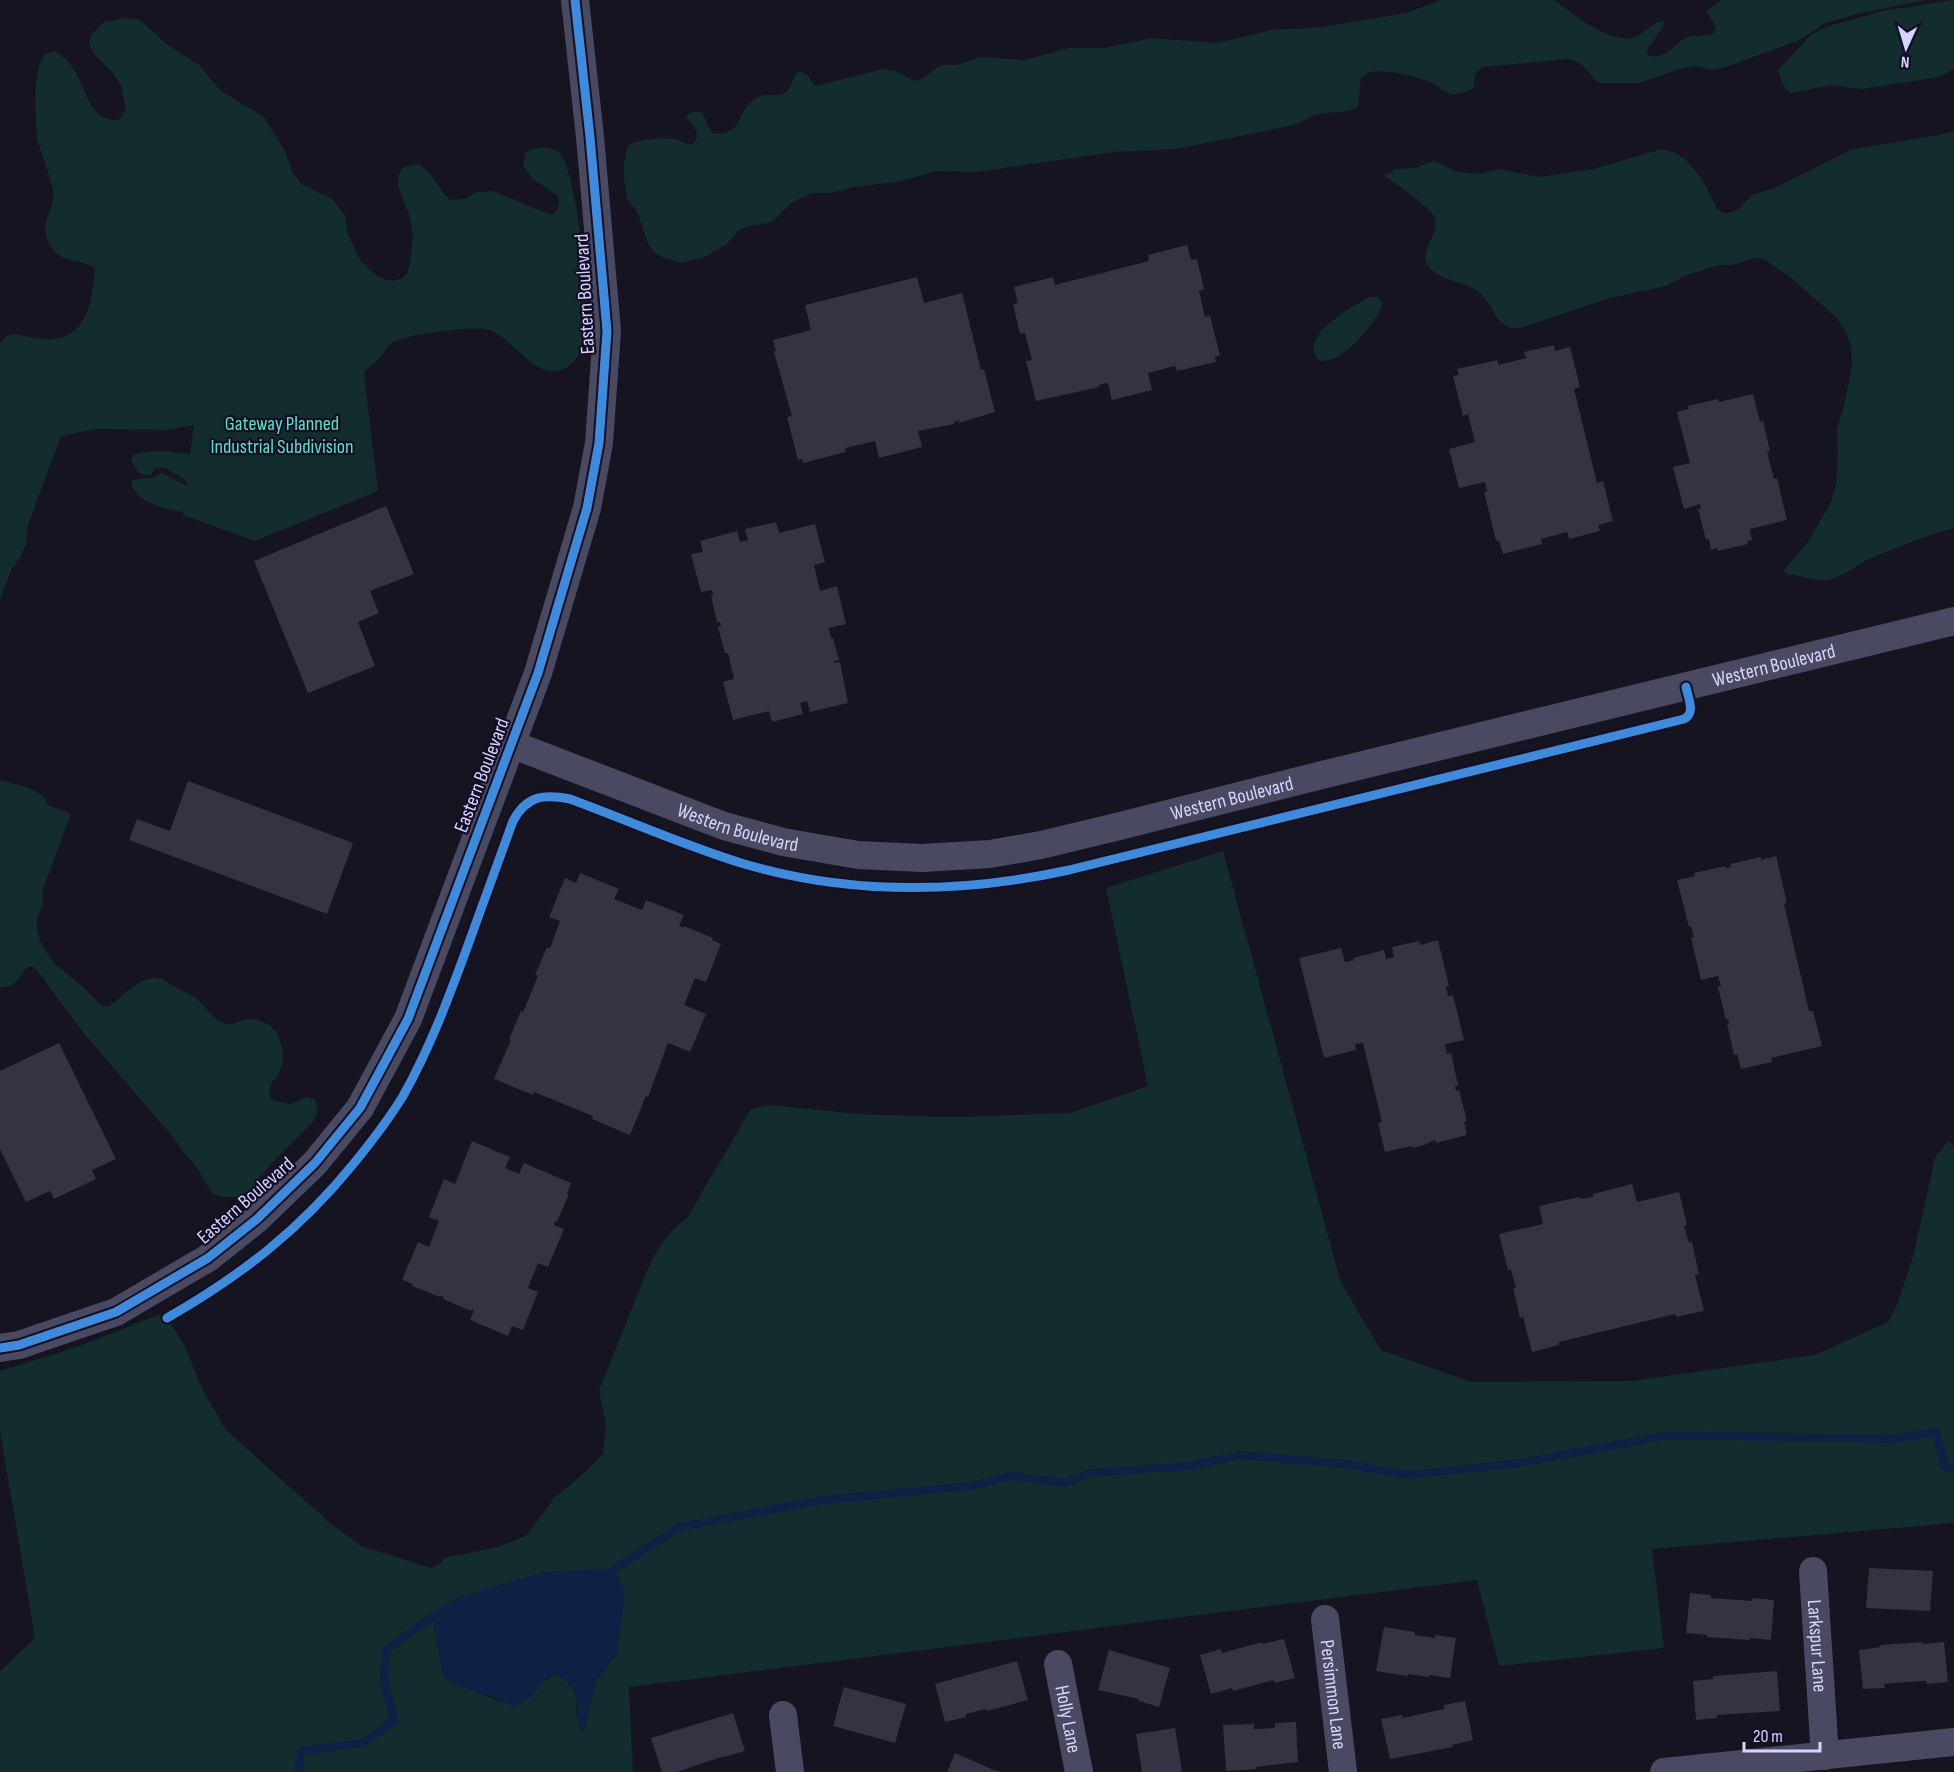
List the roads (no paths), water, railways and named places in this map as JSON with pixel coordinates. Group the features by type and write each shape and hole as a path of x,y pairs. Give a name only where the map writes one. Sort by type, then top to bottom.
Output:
{"street":[{"name":"Eastern Boulevard","path":"0,1348 18,1345 116,1312 208,1258 257,1219 315,1163 360,1108 408,1019 538,673 584,519 599,443 607,331 575,0"},
{"name":"Western Boulevard","path":"511,744 724,826 783,842 858,855 922,858 990,854 1084,835 1954,621"},
{"name":"Larkspur Lane","path":"1813,1571 1825,1756"},
{"name":"Persimmon Lane","path":"1325,1619 1343,1772"},
{"name":"Holly Lane","path":"1058,1664 1079,1772"},
{"path":"783,1715 790,1772"},
{"path":"1664,1772 1825,1756 1954,1747"}],"water":[{"path":"602,1569 618,1576 625,1595 617,1653 596,1681 583,1733 579,1724 576,1694 566,1681 556,1674 548,1677 530,1697 515,1707 453,1684 446,1678 442,1671 434,1624 435,1615 442,1607 459,1597 545,1572"}],"waterway":[{"path":"611,1571 680,1527 822,1500 971,1486 1012,1476 1065,1483 1090,1473 1188,1466 1241,1455 1346,1464 1408,1475 1520,1463 1669,1435 1891,1439 1936,1432 1945,1467 1954,1468"},
{"path":"299,1772 301,1751 363,1743 394,1720 384,1679 386,1650 435,1615"}],"park label":[{"name":"Gateway Planned Industrial Subdivision","path":"282,434"}]}
